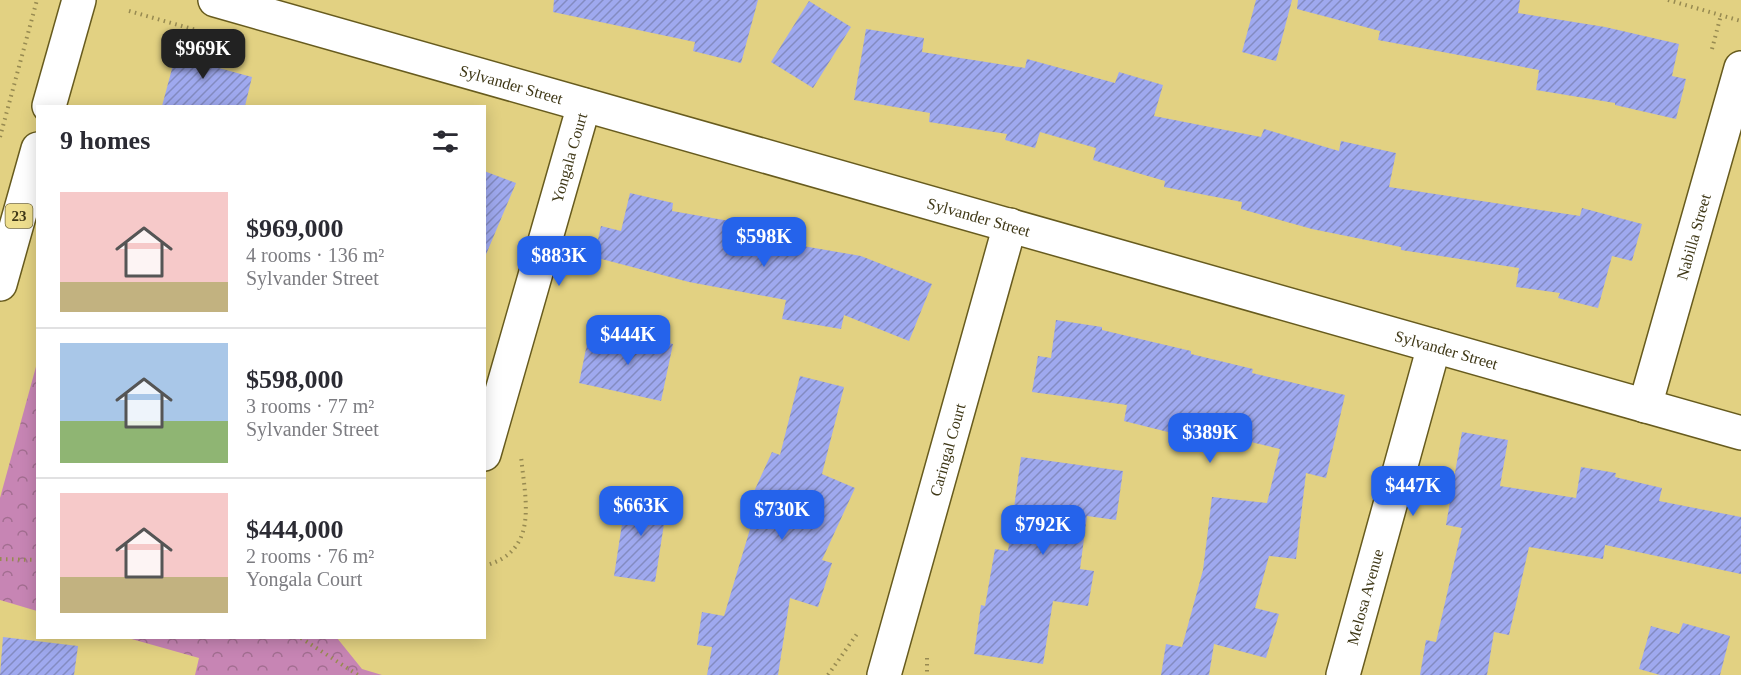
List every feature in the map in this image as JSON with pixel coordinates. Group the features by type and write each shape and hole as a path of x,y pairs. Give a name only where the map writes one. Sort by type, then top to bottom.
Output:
{"street":[{"path":"49,105 79,0"},
{"name":"Sylvander Street","path":"215,0 1741,433"},
{"name":"Nabilla Street","path":"1645,406 1741,68"},
{"name":"Yongala Court","path":"486,447 584,105"},
{"name":"23","path":"0,284 36,156"},
{"name":"Caringal Court","path":"884,675 1010,225"},
{"name":"Melosa Avenue","path":"1343,675 1434,346"}],"path":[{"path":"0,137 37,0"},
{"path":"1668,0 1741,21"},
{"path":"486,566 502,562 519,543 528,520 520,454"},
{"path":"0,559 36,560"},
{"path":"303,639 358,675"}],"green space":[{"path":"36,367 36,611 0,600 0,498"},
{"path":"132,639 338,639 362,669 382,675 195,675 199,658"}],"building":[{"path":"554,0 758,0 741,63 693,51 695,42 553,12"},
{"path":"1256,0 1292,0 1276,61 1242,52"},
{"path":"1298,0 1520,0 1518,13 1605,27 1679,44 1672,76 1686,79 1676,119 1615,105 1615,103 1536,90 1539,70 1378,40 1380,31 1297,9"},
{"path":"809,1 851,27 813,88 771,62"},
{"path":"866,29 924,38 922,52 1025,68 1027,59 1115,83 1119,72 1163,85 1154,116 1261,137 1264,129 1339,151 1341,141 1396,153 1389,187 1580,216 1582,208 1642,224 1632,261 1612,256 1598,308 1558,298 1560,293 1516,287 1519,268 1401,250 1401,247 1312,229 1241,209 1242,202 1164,187 1165,181 1093,160 1096,148 1040,132 1035,148 1005,140 1007,134 929,122 930,113 854,100"},
{"path":"181,35 209,43 204,64 252,77 245,105 162,105"},
{"path":"486,172 516,183 486,255"},
{"path":"630,193 673,203 672,211 764,227 762,239 861,256 932,284 909,341 844,315 841,329 782,319 786,300 689,282 594,257 601,226 621,231"},
{"path":"1056,320 1102,327 1102,330 1191,351 1191,354 1253,369 1252,373 1345,395 1326,478 1306,473 1296,559 1269,556 1255,608 1279,614 1266,658 1214,644 1209,675 1161,675 1166,644 1182,647 1203,570 1212,497 1267,503 1280,449 1174,424 1172,433 1124,421 1127,405 1032,392 1038,356 1051,358"},
{"path":"621,330 673,344 661,401 579,383 588,339 617,346"},
{"path":"800,376 844,387 822,474 855,488 822,560 832,563 818,607 790,598 778,675 707,675 712,647 697,645 702,612 724,616 759,499 752,496 772,452 780,455"},
{"path":"1462,432 1508,440 1500,486 1576,498 1581,467 1616,473 1615,477 1662,488 1659,501 1741,517 1741,574 1605,545 1603,559 1529,547 1509,635 1494,632 1487,675 1420,675 1426,640 1436,642 1462,528 1446,525"},
{"path":"1021,457 1123,471 1116,520 1087,516 1080,569 1094,571 1088,606 1053,601 1043,664 974,654 981,605 985,606 995,549 1008,551"},
{"path":"627,492 668,498 655,582 614,576"},
{"path":"1683,623 1730,636 1720,675 1660,675 1639,669 1651,626 1679,634"},
{"path":"3,637 78,646 74,675 0,675"}]}
